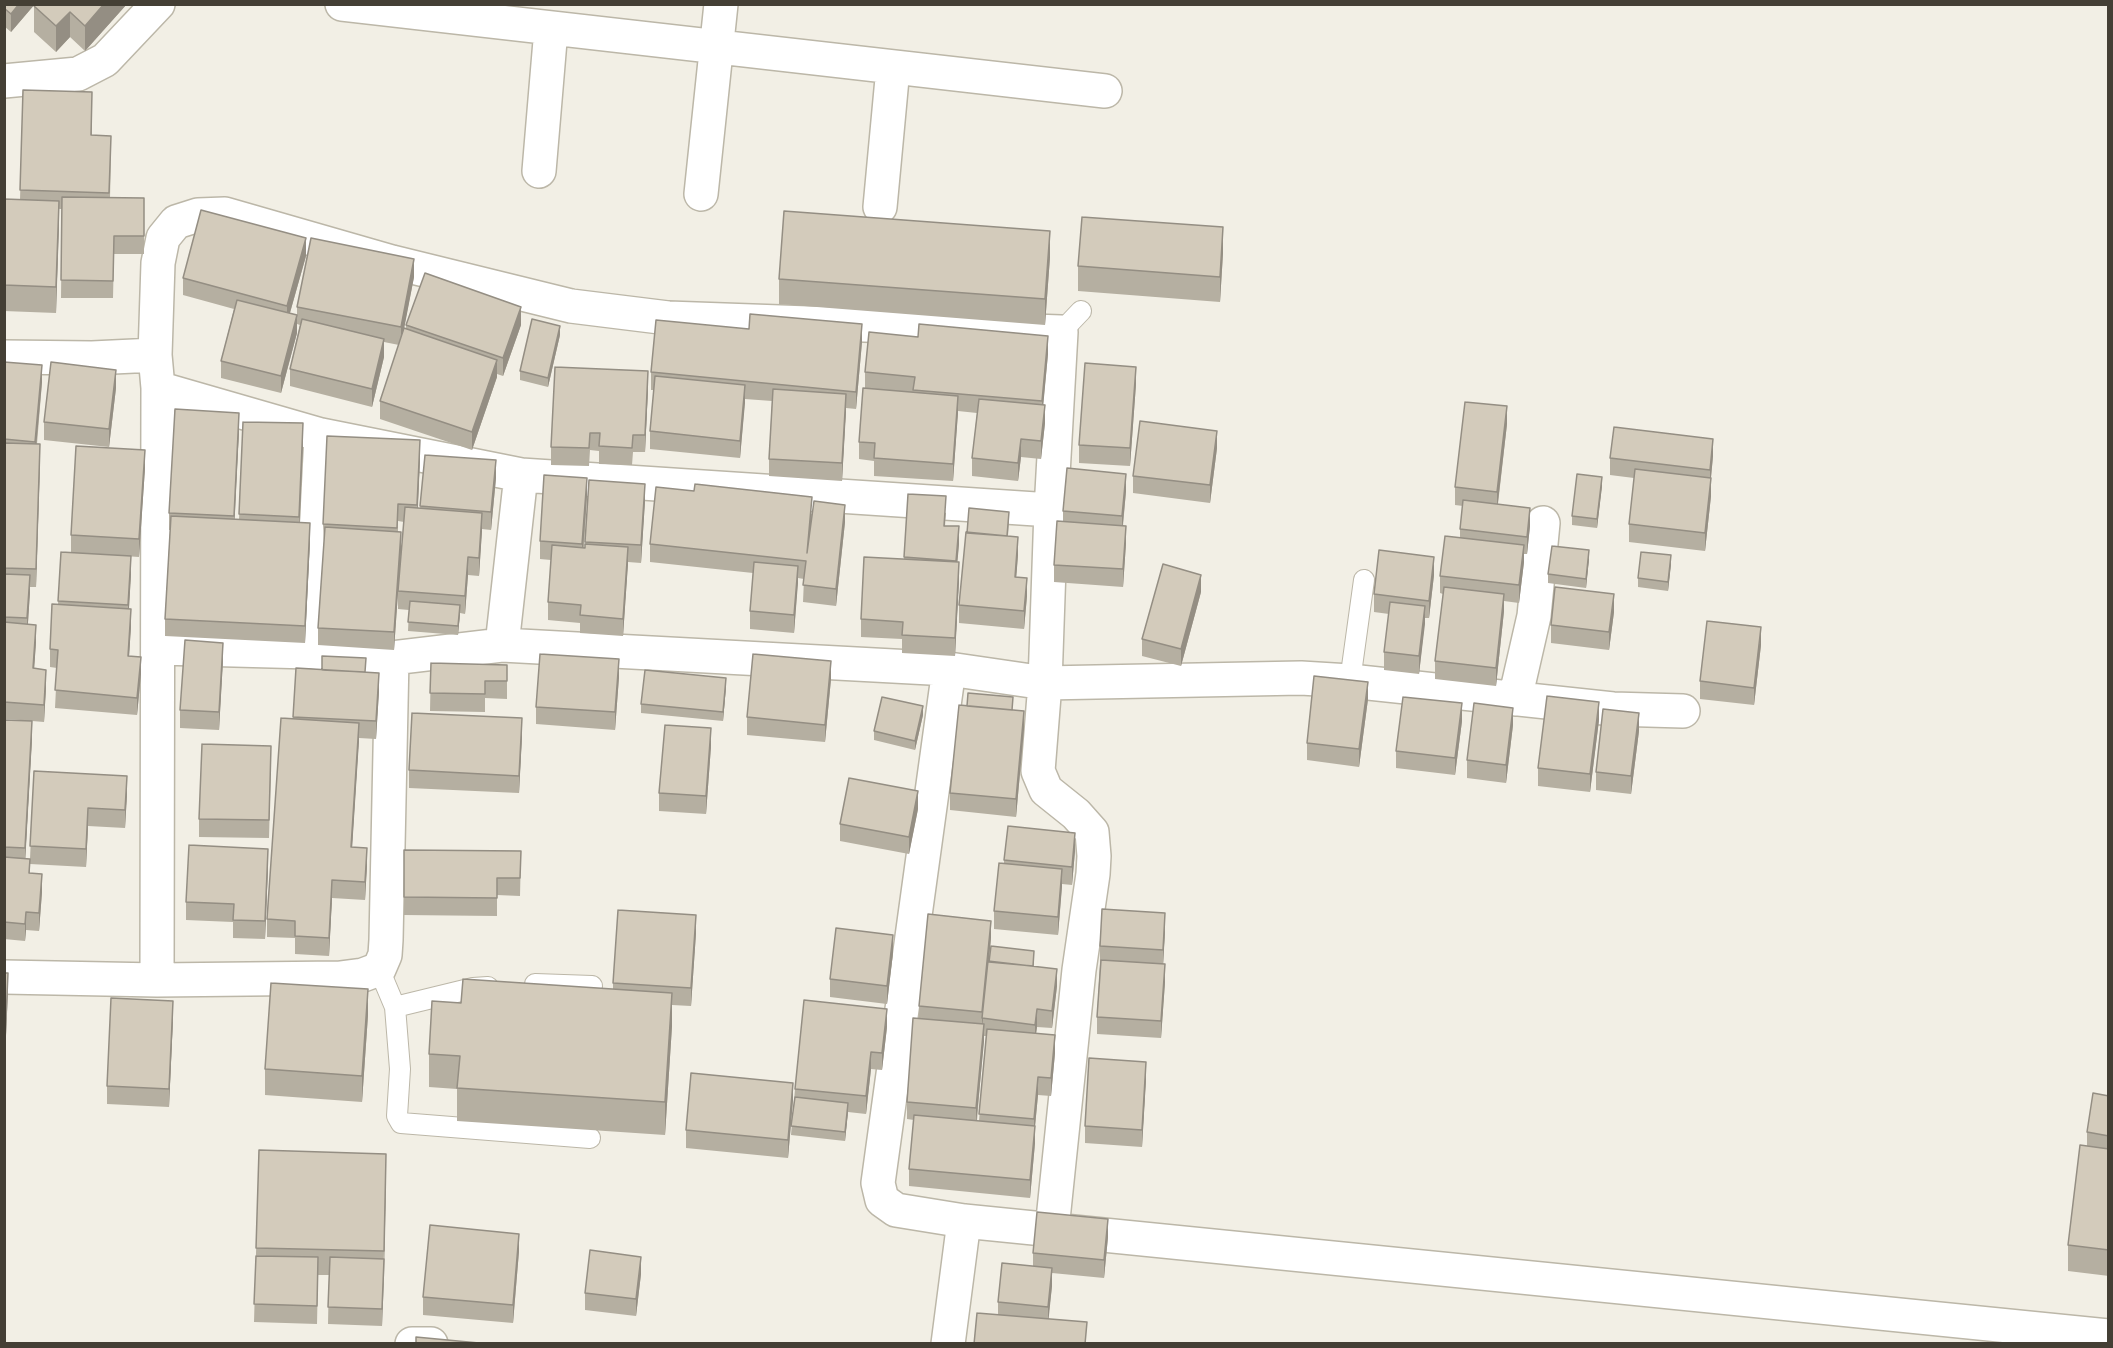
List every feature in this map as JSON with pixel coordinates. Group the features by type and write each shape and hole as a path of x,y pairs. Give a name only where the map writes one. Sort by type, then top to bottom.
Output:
{"street":[{"path":"4,81 78,74 105,60 158,4"},
{"path":"342,4 1105,91"},
{"path":"701,194 721,4"},
{"path":"539,171 550,29"},
{"path":"880,207 893,68"},
{"path":"157,980 159,648 158,387 155,355 158,263 163,238 176,222 198,215 225,213 392,262 571,306 668,318 1071,321 1051,510 1045,682 1038,771 1046,790 1076,814 1092,832 1094,856 1078,981 1052,1229"},
{"path":"4,357 71,358 155,355"},
{"path":"158,387 321,435 521,475 1051,510"},
{"path":"310,652 321,435"},
{"path":"502,645 521,475"},
{"path":"1515,699 1534,616 1543,523"},
{"path":"159,648 310,652 392,658 502,645 949,669 1045,682 1301,678 1350,681 1613,709 1683,711"},
{"path":"4,977 157,980 340,978 363,975 379,969 385,956 386,940 392,658"},
{"path":"949,669 878,1183 882,1200 896,1210 964,1221 2109,1336"},
{"path":"948,1344 964,1221"},
{"path":"412,1344 431,1344"}],"lane":[{"path":"1350,681 1364,580"},
{"path":"379,969 394,1007 400,1069 397,1116 401,1123 590,1138"},
{"path":"394,1007 473,988 513,985 592,986"}],"building":[{"path":"4,4 19,4 11,14 4,8"},
{"path":"35,4 104,4 85,26 70,12 56,26 34,6"},
{"path":"23,90 92,92 91,135 111,136 109,193 20,190"},
{"path":"62,197 144,198 144,236 114,236 113,281 61,280"},
{"path":"4,199 59,201 56,287 4,285"},
{"path":"201,210 306,238 287,306 183,278"},
{"path":"784,211 1050,231 1045,299 779,279"},
{"path":"1082,217 1223,227 1220,277 1078,266"},
{"path":"311,238 414,259 401,327 297,307"},
{"path":"425,273 521,307 503,358 406,325"},
{"path":"237,300 297,315 281,376 221,361"},
{"path":"750,314 862,324 856,392 651,372 656,320 749,329"},
{"path":"302,319 384,339 372,389 290,369"},
{"path":"532,319 560,326 548,378 520,371"},
{"path":"919,324 1048,336 1042,401 913,390 915,377 865,372 869,332 918,337"},
{"path":"404,328 497,360 472,432 380,401"},
{"path":"4,362 42,365 35,442 4,439"},
{"path":"51,362 116,370 109,429 44,422"},
{"path":"1085,363 1136,367 1130,448 1079,445"},
{"path":"555,367 648,371 645,435 633,435 632,448 599,446 600,433 590,433 589,448 551,447"},
{"path":"655,376 745,385 740,441 650,431"},
{"path":"863,388 958,396 953,464 874,458 875,443 859,442"},
{"path":"773,389 846,394 842,463 769,459"},
{"path":"979,399 1045,405 1041,441 1021,439 1018,463 972,458"},
{"path":"1465,402 1507,406 1497,492 1455,487"},
{"path":"175,409 239,413 234,516 169,513"},
{"path":"1140,421 1217,431 1210,485 1133,476"},
{"path":"243,422 303,423 299,517 239,514"},
{"path":"1614,427 1713,439 1710,470 1610,458"},
{"path":"327,436 420,440 417,505 398,504 397,528 323,524"},
{"path":"4,443 40,444 36,569 4,568"},
{"path":"76,446 145,450 139,539 71,535"},
{"path":"425,455 496,460 491,512 420,506"},
{"path":"1067,468 1126,474 1122,516 1063,511"},
{"path":"1635,469 1711,478 1705,533 1629,524"},
{"path":"1577,474 1602,477 1597,519 1572,516"},
{"path":"544,475 587,478 582,544 540,541"},
{"path":"589,480 645,484 641,545 585,542"},
{"path":"695,484 812,497 807,553 814,501 845,505 836,589 803,585 806,561 650,544 656,487 694,491"},
{"path":"908,494 946,496 944,526 959,526 956,561 904,557"},
{"path":"1463,500 1530,508 1527,537 1460,529"},
{"path":"405,507 482,513 479,558 468,557 465,596 398,591"},
{"path":"969,508 1009,512 1007,536 967,533"},
{"path":"171,516 310,523 305,626 165,619"},
{"path":"1057,521 1126,526 1123,569 1054,565"},
{"path":"325,527 401,532 394,632 318,628"},
{"path":"966,532 1018,537 1015,577 1027,578 1024,611 959,605"},
{"path":"1445,536 1524,545 1519,585 1440,576"},
{"path":"585,544 628,547 623,619 580,615 581,605 548,602 552,545 585,548"},
{"path":"1552,546 1589,550 1586,579 1548,574"},
{"path":"1379,550 1434,557 1429,601 1374,594"},
{"path":"61,552 131,556 128,605 58,601"},
{"path":"1641,552 1671,555 1668,582 1638,578"},
{"path":"864,557 959,562 955,638 902,635 903,622 861,619"},
{"path":"754,562 798,566 794,615 750,611"},
{"path":"1163,564 1201,575 1181,649 1142,639"},
{"path":"4,574 30,575 27,618 4,617"},
{"path":"1444,587 1504,594 1496,668 1435,661"},
{"path":"1555,587 1614,594 1609,632 1551,625"},
{"path":"410,601 460,605 458,626 408,622"},
{"path":"1390,602 1425,606 1419,656 1384,652"},
{"path":"52,604 131,609 128,656 141,657 137,698 55,690 58,650 50,649"},
{"path":"1707,621 1761,627 1754,688 1700,681"},
{"path":"4,622 36,625 33,668 46,670 44,705 4,702"},
{"path":"185,640 223,643 219,712 180,710"},
{"path":"540,654 619,659 615,712 536,707"},
{"path":"753,654 831,661 825,725 747,717"},
{"path":"322,656 366,658 365,672 322,670"},
{"path":"431,663 507,665 507,681 485,681 485,694 430,693"},
{"path":"296,668 379,673 376,721 293,717"},
{"path":"645,670 726,678 723,712 641,704"},
{"path":"1314,676 1368,682 1359,749 1307,743"},
{"path":"968,693 1013,697 1012,710 967,706"},
{"path":"1547,696 1599,702 1590,774 1538,768"},
{"path":"882,697 923,706 915,741 874,731"},
{"path":"1403,697 1462,703 1455,758 1396,751"},
{"path":"1474,703 1513,708 1506,765 1467,760"},
{"path":"959,705 1024,711 1016,799 950,793"},
{"path":"1603,709 1639,713 1631,776 1596,772"},
{"path":"412,713 522,718 519,776 409,770"},
{"path":"281,718 359,723 351,847 367,848 365,882 332,880 329,938 295,936 295,921 267,919"},
{"path":"4,720 32,721 25,848 4,847"},
{"path":"665,725 711,728 706,796 659,793"},
{"path":"202,744 271,746 269,820 199,819"},
{"path":"34,771 127,776 125,810 88,808 86,849 30,846"},
{"path":"849,778 918,791 909,837 840,824"},
{"path":"1008,826 1075,833 1072,867 1004,860"},
{"path":"189,845 268,849 265,921 233,920 234,904 186,902"},
{"path":"404,850 521,851 520,878 497,878 497,898 404,897"},
{"path":"4,857 30,859 29,873 42,874 39,913 26,912 25,924 4,922"},
{"path":"999,863 1062,869 1058,917 994,911"},
{"path":"1102,909 1165,913 1163,950 1100,946"},
{"path":"618,910 696,915 691,988 613,983"},
{"path":"928,914 991,921 982,1012 919,1006"},
{"path":"836,928 893,935 887,986 830,979"},
{"path":"991,946 1034,951 1033,966 989,962"},
{"path":"1101,960 1165,964 1161,1021 1097,1017"},
{"path":"988,961 1057,969 1052,1011 1037,1009 1035,1025 982,1018"},
{"path":"4,973 8,973 4,1063"},
{"path":"463,979 672,993 665,1102 457,1088 460,1056 429,1054 432,1001 461,1003"},
{"path":"271,983 368,989 362,1076 265,1069"},
{"path":"111,998 173,1001 169,1089 107,1086"},
{"path":"804,1000 887,1009 882,1053 871,1052 866,1096 795,1089"},
{"path":"913,1018 984,1024 976,1108 907,1102"},
{"path":"987,1029 1055,1035 1051,1078 1038,1077 1034,1119 979,1114"},
{"path":"1089,1058 1146,1062 1142,1130 1085,1126"},
{"path":"691,1073 793,1083 788,1140 686,1130"},
{"path":"2093,1093 2109,1096 2109,1136 2087,1132"},
{"path":"795,1097 848,1103 845,1132 791,1126"},
{"path":"914,1115 1035,1126 1030,1180 909,1169"},
{"path":"2080,1145 2109,1149 2109,1250 2068,1245"},
{"path":"259,1150 386,1154 384,1251 256,1248"},
{"path":"1037,1212 1108,1219 1104,1260 1033,1253"},
{"path":"430,1225 519,1234 513,1305 423,1297"},
{"path":"590,1250 641,1257 636,1299 585,1293"},
{"path":"256,1256 318,1257 317,1306 254,1304"},
{"path":"330,1257 384,1259 382,1309 328,1307"},
{"path":"1002,1263 1052,1268 1048,1307 998,1302"},
{"path":"977,1313 1087,1322 1085,1344 974,1344"},
{"path":"416,1337 479,1343 416,1344"}]}
